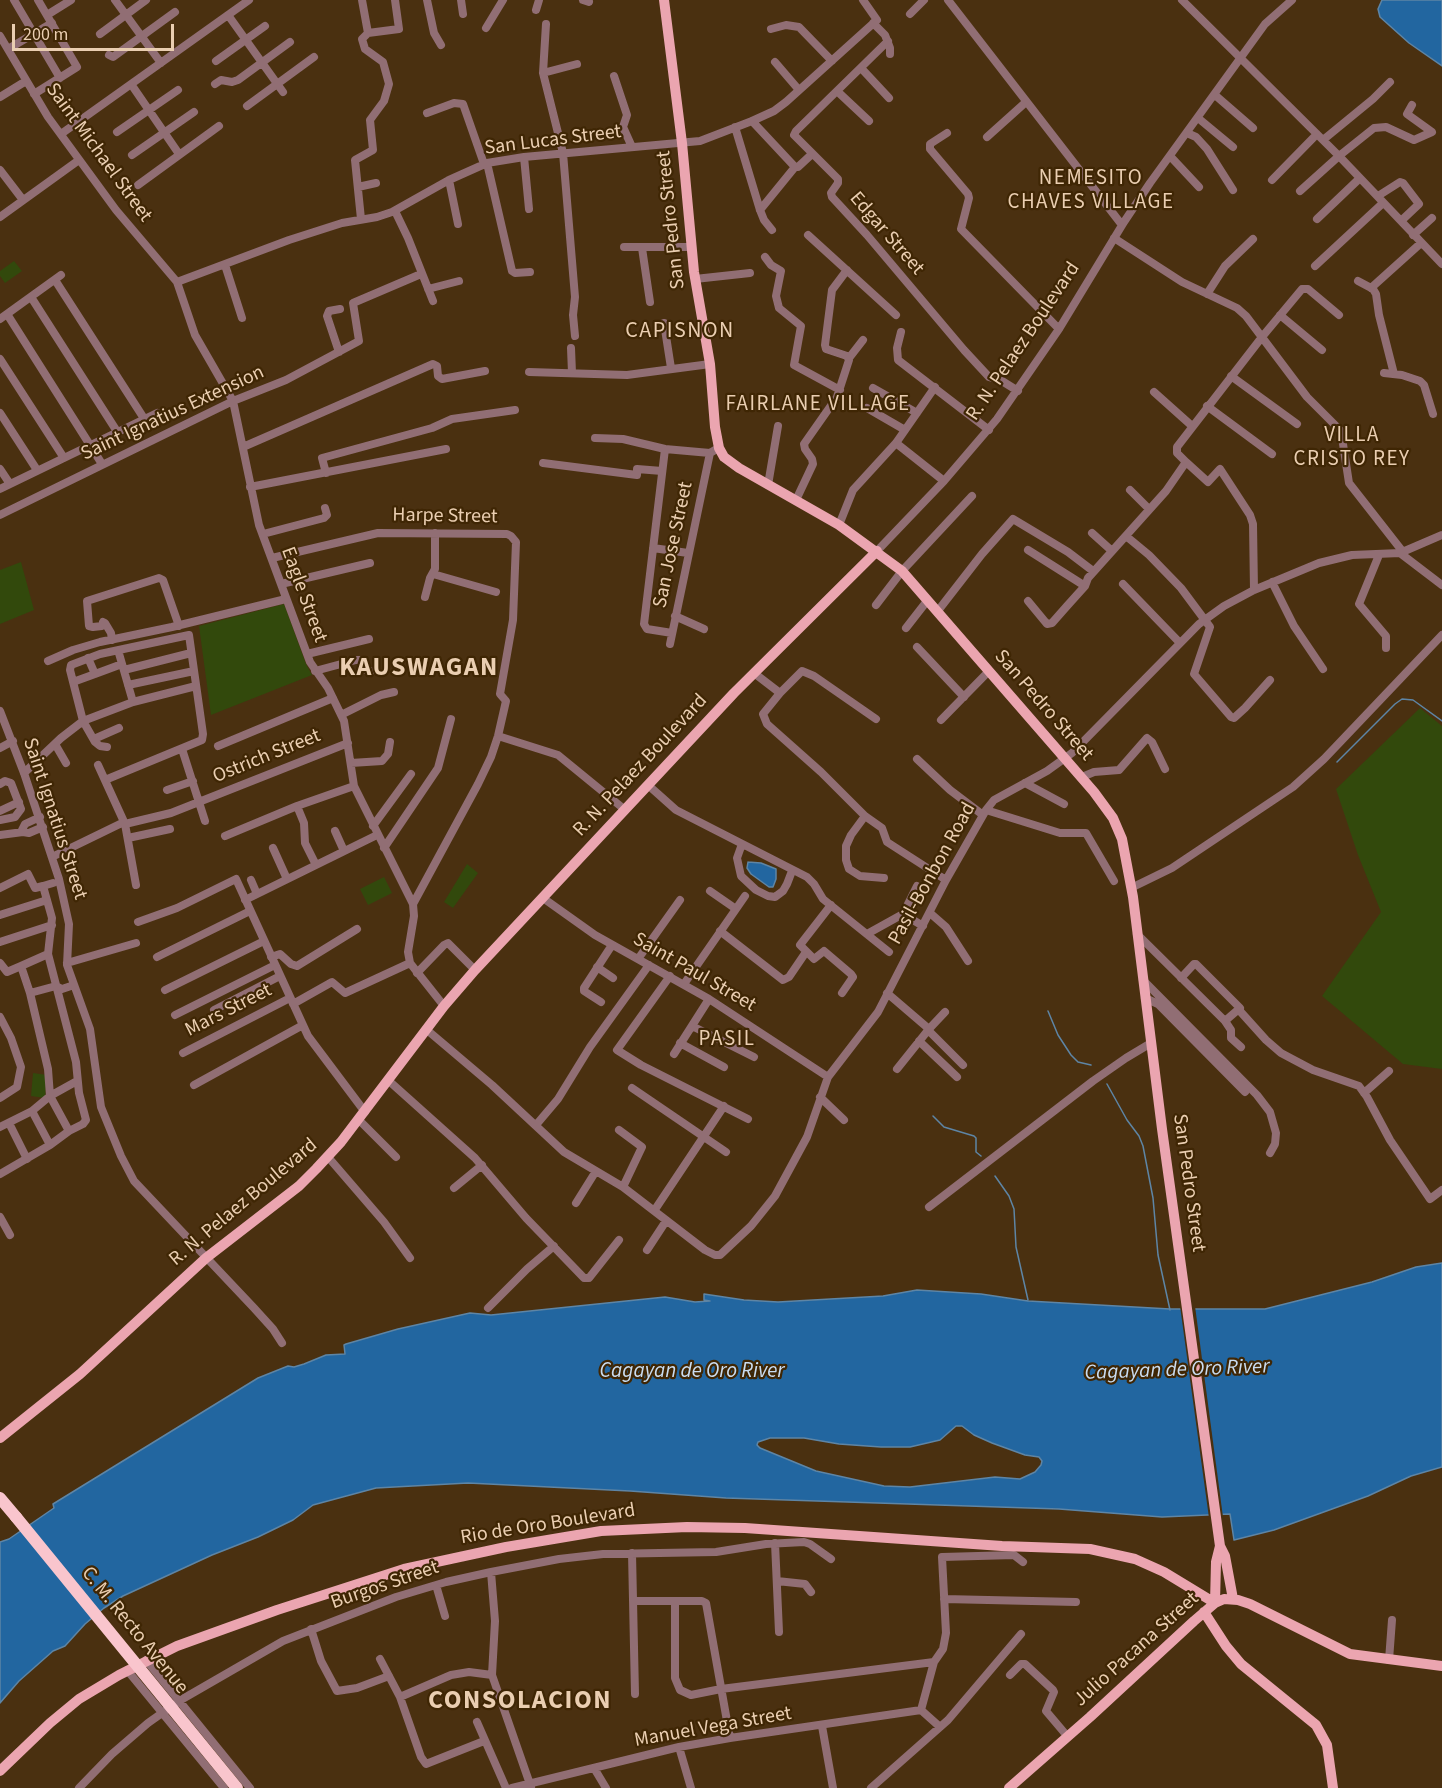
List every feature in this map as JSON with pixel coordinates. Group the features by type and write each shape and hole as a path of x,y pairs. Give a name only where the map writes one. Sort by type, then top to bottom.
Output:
{"highway":[{"name":"C. M. Recto Avenue","path":"0,1498 237,1788"}],"main road":[{"name":"San Pedro Street","path":"664,0 682,143 694,279 710,364 715,427 714,451 729,462 839,525 902,571 1082,777 1116,823 1126,853 1220,1545 1225,1556 1233,1599"},
{"name":"R. N. Pelaez Boulevard","path":"0,1438 80,1374 206,1258 299,1186 328,1157 389,1081 444,1006 475,970 754,673 877,551"},
{"name":"Rio de Oro Boulevard","path":"0,1772 50,1723 80,1699 146,1660 239,1623 404,1569 506,1547 601,1531 745,1528 1105,1551 1150,1565 1215,1603"},
{"name":"San Pedro Street","path":"1215,1603 1217,1557 1220,1545"},
{"name":"Julio Pacana Street","path":"1009,1788 1204,1612 1215,1603 1224,1599 1233,1599"},
{"path":"1233,1599 1250,1604 1341,1651 1359,1656 1442,1666"},
{"path":"1204,1612 1241,1664 1316,1725 1327,1745 1333,1788"}],"street":[{"path":"14,0 60,78"},
{"path":"34,94 76,67 38,0"},
{"path":"3,44 33,34 71,0"},
{"path":"115,0 161,63"},
{"path":"100,34 146,0"},
{"path":"61,134 249,0"},
{"path":"362,0 368,33"},
{"path":"361,219 355,160 373,150 370,120 384,101 389,85 382,62 365,48 362,39 368,33 399,29 395,0"},
{"path":"427,0 434,33 441,45"},
{"path":"461,0 463,14"},
{"path":"486,28 504,0"},
{"path":"536,10 539,0"},
{"path":"863,0 888,41 890,54"},
{"path":"910,14 924,0"},
{"path":"948,0 1122,225"},
{"path":"1182,0 1339,156 1442,264"},
{"name":"R. N. Pelaez Boulevard","path":"877,551 944,481 1018,391 1059,329 1122,225 1170,156 1265,24 1292,0"},
{"path":"110,55 113,57 175,12"},
{"path":"228,15 283,92"},
{"name":"San Lucas Street","path":"177,282 299,237 342,223 377,217 395,211 449,180 486,164 524,157 700,141 774,111 875,21"},
{"path":"546,24 543,72 563,153 575,297 573,315 575,336"},
{"path":"771,29 786,25 799,27 832,61"},
{"path":"216,62 265,26"},
{"name":"Edgar Street","path":"888,41 794,133 795,137 838,179 831,193 832,197 964,350 989,377 1002,381 1018,391"},
{"path":"215,84 221,80 234,81 290,42"},
{"name":"Saint Michael Street","path":"3,44 79,160 124,220 177,282"},
{"path":"247,106 314,57"},
{"path":"775,62 799,90"},
{"path":"543,72 577,64"},
{"path":"861,68 889,98"},
{"path":"614,76 627,115 622,127 632,147"},
{"path":"0,97 26,81"},
{"path":"1272,180 1320,137 1373,99 1390,82"},
{"path":"131,84 179,154"},
{"path":"117,132 178,90"},
{"path":"837,91 868,122"},
{"path":"1215,95 1252,128"},
{"path":"987,137 1026,102"},
{"path":"427,114 454,104 462,104 486,164 512,270 515,273 530,272"},
{"path":"1300,191 1374,128 1386,127 1414,140 1432,132 1407,114 1412,105"},
{"path":"132,155 194,112"},
{"path":"1198,118 1233,147"},
{"path":"752,121 795,167"},
{"path":"138,185 219,126"},
{"path":"735,127 760,210 772,230"},
{"path":"947,133 930,144 930,149 968,194 961,229 1059,329"},
{"path":"1187,133 1196,137 1207,149 1233,190"},
{"path":"760,210 795,167 798,167 812,153"},
{"path":"1170,156 1199,187"},
{"path":"524,157 529,209"},
{"path":"0,217 79,160"},
{"path":"0,170 23,200"},
{"path":"1317,219 1360,178"},
{"path":"449,180 458,224"},
{"path":"1315,266 1400,182 1419,204 1401,221"},
{"path":"358,187 376,183"},
{"path":"395,211 432,301"},
{"path":"1413,235 1432,218"},
{"path":"808,235 897,315"},
{"path":"1114,238 1182,282 1241,311 1307,397 1341,431 1349,483 1401,552 1442,585"},
{"path":"1207,294 1225,266 1252,239"},
{"path":"1371,288 1421,243"},
{"path":"624,247 692,247"},
{"path":"642,248 650,302"},
{"path":"765,257 771,265 781,271 776,296 779,307 801,326 794,365 840,390"},
{"path":"225,265 242,318"},
{"path":"847,270 832,290 825,345 826,349 849,358"},
{"path":"694,279 750,273"},
{"name":"Saint Ignatius Extension","path":"0,515 233,401 286,380 359,341 353,303 422,274"},
{"path":"102,464 3,317 58,278 145,420"},
{"path":"428,289 459,281"},
{"path":"1358,281 1371,288 1378,298 1378,315 1394,374"},
{"name":"Eagle Street","path":"177,282 195,335 233,401 262,534 307,654 341,715 348,743 354,786 413,904"},
{"path":"1254,590 1253,524 1250,515 1220,470 1209,482 1177,453 1176,448 1262,337 1304,288 1339,315"},
{"path":"31,297 118,432"},
{"path":"339,352 327,316 329,311 340,309"},
{"path":"1280,315 1322,350"},
{"path":"664,323 671,368"},
{"path":"901,332 896,359 988,430"},
{"path":"796,500 813,464 804,444 840,390 849,358 863,339"},
{"path":"571,348 572,373"},
{"path":"0,359 64,458"},
{"path":"243,447 433,364 437,366 438,376 442,379 485,371"},
{"path":"529,372 627,375 710,364"},
{"path":"1384,373 1415,378 1422,383 1432,414"},
{"path":"1231,376 1297,424"},
{"path":"839,525 853,490 896,443 935,387"},
{"path":"873,388 917,413"},
{"path":"1154,392 1192,426"},
{"path":"1208,406 1272,454"},
{"path":"867,408 905,430"},
{"path":"326,473 322,459 432,428 452,419 515,410"},
{"path":"0,413 37,470"},
{"path":"0,489 157,413"},
{"path":"768,485 778,426"},
{"path":"595,438 623,439 665,449 714,451"},
{"path":"896,443 944,481"},
{"path":"250,487 446,449"},
{"path":"665,449 644,626 650,630 672,633"},
{"name":"San Jose Street","path":"670,644 688,553 714,451"},
{"path":"1028,601 1044,623 1050,624 1166,491 1186,462"},
{"path":"543,463 637,475 637,469 662,471"},
{"path":"0,469 10,484"},
{"path":"1130,490 1149,509"},
{"path":"876,605 902,571 972,496"},
{"path":"262,534 324,518 327,515 325,508"},
{"path":"937,612 982,554 1013,519 1068,552 1093,572"},
{"name":"Harpe Street","path":"272,558 378,532 507,534 516,542 513,620 500,694 506,701 498,736 478,784 413,904"},
{"path":"425,597 433,574 435,533"},
{"path":"1092,533 1112,551"},
{"path":"1126,536 1149,555 1181,588 1210,628 1194,674 1231,717 1234,718 1245,708 1270,680"},
{"name":"Pasil-Bonbon Road","path":"427,1030 564,1152 623,1187 710,1253 720,1255 759,1218 775,1196 807,1137 828,1077 870,1024 984,812 999,796 1065,759 1203,620 1224,606 1272,582 1336,558 1401,552 1440,538"},
{"path":"653,548 688,553"},
{"path":"1028,550 1085,586"},
{"path":"1379,555 1359,604 1386,636 1386,648"},
{"path":"281,584 370,563"},
{"path":"433,574 496,592"},
{"path":"112,640 105,623 103,622 102,626 89,626 87,601 159,578 163,580 179,626"},
{"path":"1272,582 1294,626 1323,669"},
{"path":"1123,584 1180,643"},
{"path":"48,661 73,650 286,599"},
{"path":"906,628 927,601"},
{"path":"675,616 704,630"},
{"path":"105,780 199,742 203,737 190,636 186,634 118,650 71,665 70,670 83,721 100,746 107,747"},
{"path":"1131,888 1172,868 1293,787 1324,759 1442,635"},
{"path":"307,654 369,639"},
{"path":"917,647 964,697"},
{"path":"118,650 133,702"},
{"path":"73,682 94,674 191,653"},
{"path":"88,658 94,674"},
{"path":"315,671 360,660 366,670 371,671"},
{"path":"128,686 194,671"},
{"path":"876,719 804,671 800,672 763,714 765,722 821,772 865,816 882,828 887,842 946,880"},
{"path":"941,720 988,671"},
{"path":"754,673 780,693"},
{"path":"24,773 83,721 133,702 196,686"},
{"path":"341,715 381,694 394,692"},
{"path":"218,746 333,698"},
{"name":"Saint Ignatius Street","path":"0,712 13,741 52,857 68,919 67,963 90,1029 101,1107 126,1169 146,1194 255,1308 282,1343"},
{"path":"384,848 438,768 451,719"},
{"path":"94,739 119,728"},
{"path":"498,736 558,755 624,809"},
{"path":"1082,777 1094,772 1119,770 1147,738 1152,742 1165,769"},
{"path":"0,748 13,741"},
{"path":"351,764 381,761 386,757 390,742"},
{"name":"Ostrich Street","path":"52,857 124,823 171,813 348,743"},
{"path":"55,744 66,763"},
{"path":"182,749 205,821"},
{"path":"917,759 950,790 984,812 1060,833 1086,833 1114,881"},
{"path":"98,765 124,823 136,885"},
{"path":"245,900 344,851 375,830 411,774"},
{"path":"0,784 4,781 10,783 21,809 18,815 0,820"},
{"path":"167,789 193,782"},
{"path":"1025,783 1064,804"},
{"path":"225,836 297,806 354,786"},
{"path":"648,786 676,810 812,881 824,899 888,952"},
{"path":"0,811 19,802"},
{"path":"297,806 304,823 305,843 316,865"},
{"path":"865,816 847,843 847,864 850,871 855,874 884,878"},
{"path":"21,832 25,824 40,817"},
{"path":"0,836 21,832 29,833 43,827"},
{"path":"128,838 170,829"},
{"path":"335,831 344,851"},
{"path":"742,844 737,856 740,873 744,880 771,898 777,896 788,884 792,871"},
{"path":"273,848 287,879"},
{"path":"0,888 28,874 35,888 53,883"},
{"path":"138,922 177,908 236,879 303,1025 362,1116 396,1157"},
{"path":"251,880 257,894"},
{"path":"0,1162 2,1173 50,1145 86,1120 77,1082 76,1062 48,954 52,925 44,886"},
{"path":"867,934 903,914 917,886"},
{"path":"710,891 736,909"},
{"path":"684,984 745,896"},
{"name":"Saint Paul Street","path":"543,898 569,918 612,945 709,999 828,1077"},
{"path":"0,915 47,900"},
{"path":"638,959 680,900"},
{"path":"413,904 414,912 408,952 410,963 444,1006"},
{"path":"831,905 800,943 814,959 824,951 852,974 853,978 842,993"},
{"path":"157,957 250,912"},
{"path":"930,913 946,927 968,961"},
{"path":"903,914 923,926"},
{"path":"0,942 52,925"},
{"path":"271,957 280,954 292,965 299,966 357,929"},
{"path":"720,931 783,980 789,976 806,952"},
{"path":"1137,934 1225,1021 1231,1029 1231,1038 1241,1047"},
{"path":"165,990 264,941"},
{"path":"67,963 136,943"},
{"path":"417,973 444,945 448,944 475,970"},
{"path":"601,1002 584,990 612,945"},
{"path":"0,963 7,972 48,954"},
{"name":"Mars Street","path":"183,1053 333,981 343,993 410,963"},
{"path":"1181,978 1196,964 1240,1008 1239,1010 1266,1040 1281,1053 1313,1070 1354,1083 1364,1093 1390,1140 1430,1199 1442,1190"},
{"path":"175,1015 275,965"},
{"path":"536,1125 558,1099 590,1047 649,965"},
{"path":"21,966 30,993 48,1069 50,1096 69,1131"},
{"path":"597,968 613,978"},
{"path":"56,986 58,980 71,976"},
{"path":"214,1010 280,976"},
{"path":"670,976 617,1050 641,1065 748,1119"},
{"path":"1143,980 1257,1095 1269,1112 1276,1133 1275,1144 1270,1153"},
{"path":"30,993 56,986 62,989 74,985"},
{"path":"887,993 929,1029 963,1065"},
{"path":"1145,998 1158,1004 1245,1092"},
{"path":"674,1054 709,999"},
{"path":"1225,1021 1239,1010"},
{"path":"897,1069 945,1012"},
{"path":"0,1017 11,1036 21,1067 18,1086 11,1093 0,1098"},
{"path":"194,1085 303,1025"},
{"path":"692,1026 754,1056"},
{"path":"919,1041 957,1077"},
{"path":"680,1043 724,1067"},
{"path":"929,1207 1093,1081 1151,1043"},
{"path":"1364,1093 1389,1071"},
{"path":"389,1081 482,1166 526,1218 586,1279 619,1240"},
{"path":"27,1159 4,1125 32,1111 50,1096 77,1082"},
{"path":"632,1088 726,1152"},
{"path":"820,1097 844,1120"},
{"path":"654,1211 724,1106"},
{"path":"32,1111 50,1145"},
{"path":"619,1130 642,1147 623,1187"},
{"path":"328,1157 384,1222 411,1258"},
{"path":"454,1188 482,1166"},
{"path":"576,1203 596,1171"},
{"path":"0,1217 10,1235"},
{"path":"646,1250 666,1221"},
{"path":"488,1308 554,1246"},
{"name":"Burgos Street","path":"79,1788 112,1754 179,1701 273,1646 391,1598 491,1572 559,1559 603,1554 716,1552 775,1543 804,1542 831,1559"},
{"path":"775,1543 779,1632"},
{"path":"632,1553 635,1694"},
{"path":"940,1727 921,1710 934,1662 943,1649 946,1633 941,1559 944,1556 1014,1555 1023,1562"},
{"path":"491,1572 495,1621 492,1676 530,1786"},
{"path":"777,1581 804,1584 811,1592"},
{"path":"436,1585 445,1616"},
{"path":"945,1599 1077,1602"},
{"path":"634,1601 702,1601 706,1603 730,1738"},
{"path":"675,1601 675,1678 680,1690 691,1695 721,1689 934,1662"},
{"path":"1389,1660 1392,1620"},
{"path":"311,1629 321,1661 337,1691 357,1688 389,1676"},
{"path":"871,1788 948,1720 1021,1634"},
{"path":"380,1659 400,1697 426,1764 484,1741"},
{"path":"146,1660 250,1788"},
{"path":"1010,1675 1021,1664 1025,1664 1053,1690 1046,1711 1068,1737"},
{"path":"128,1670 224,1788"},
{"path":"400,1697 451,1675 469,1672 492,1676"},
{"name":"Manuel Vega Street","path":"512,1788 530,1786 680,1747 921,1710"},
{"path":"477,1722 506,1788"},
{"path":"822,1726 833,1788"},
{"path":"680,1747 691,1788"},
{"path":"594,1768 606,1788"}],"green space":[{"path":"14,261 22,271 5,283 0,276 0,271"},
{"path":"21,562 34,610 0,624 0,570"},
{"path":"284,604 312,675 211,715 199,626"},
{"path":"1420,708 1442,726 1442,1069 1403,1064 1322,996 1381,912 1358,855 1336,789"},
{"path":"467,864 478,873 453,908 444,902"},
{"path":"384,877 392,893 368,905 360,889"},
{"path":"33,1073 47,1075 45,1098 31,1096"}],"water":[{"path":"1382,0 1442,0 1442,66 1409,43 1380,17 1378,9"},
{"path":"748,862 761,863 776,869 773,887 769,887 751,874 747,868"},
{"name":"Cagayan de Oro River","path":"1442,1263 1442,1467 1411,1476 1368,1496 1274,1530 1234,1540 1230,1514 1162,1517 1059,1509 726,1498 468,1483 376,1488 313,1505 293,1520 258,1537 212,1555 123,1596 85,1624 65,1646 53,1651 19,1681 0,1703 0,1542 9,1539 54,1508 53,1504 258,1378 326,1355 345,1354 344,1345 346,1344 398,1329 470,1313 491,1315 665,1297 695,1302 710,1301 704,1300 704,1294 778,1302 883,1296 917,1290 981,1294 1028,1301 1170,1309 1265,1309 1372,1282 1416,1267","holes":["956,1426 962,1426 974,1435 992,1443 1025,1455 1039,1457 1042,1461 1041,1465 1035,1472 1020,1479 995,1477 910,1487 884,1486 816,1471 757,1445 758,1442 770,1438 804,1438 839,1444 910,1447 940,1440"]}],"pier":[{"path":"1180,1306 1195,1306 1223,1517 1209,1518"}],"waterway":[{"path":"1337,762 1402,699 1413,700 1442,721"},
{"path":"1048,1011 1058,1035 1071,1055 1078,1062 1091,1065"},
{"path":"1107,1084 1143,1146 1153,1198 1158,1255 1170,1310"},
{"path":"933,1116 944,1127 974,1136 976,1152 981,1156"},
{"path":"995,1176 1009,1196 1014,1209 1016,1247 1028,1300"}],"district":[{"name":"NEMESITO CHAVES VILLAGE","path":"1091,191"},
{"name":"CAPISNON","path":"680,332"},
{"name":"FAIRLANE VILLAGE","path":"818,405"},
{"name":"VILLA CRISTO REY","path":"1352,448"},
{"name":"KAUSWAGAN","path":"419,669"},
{"name":"PASIL","path":"727,1040"},
{"name":"CONSOLACION","path":"520,1702"}]}
